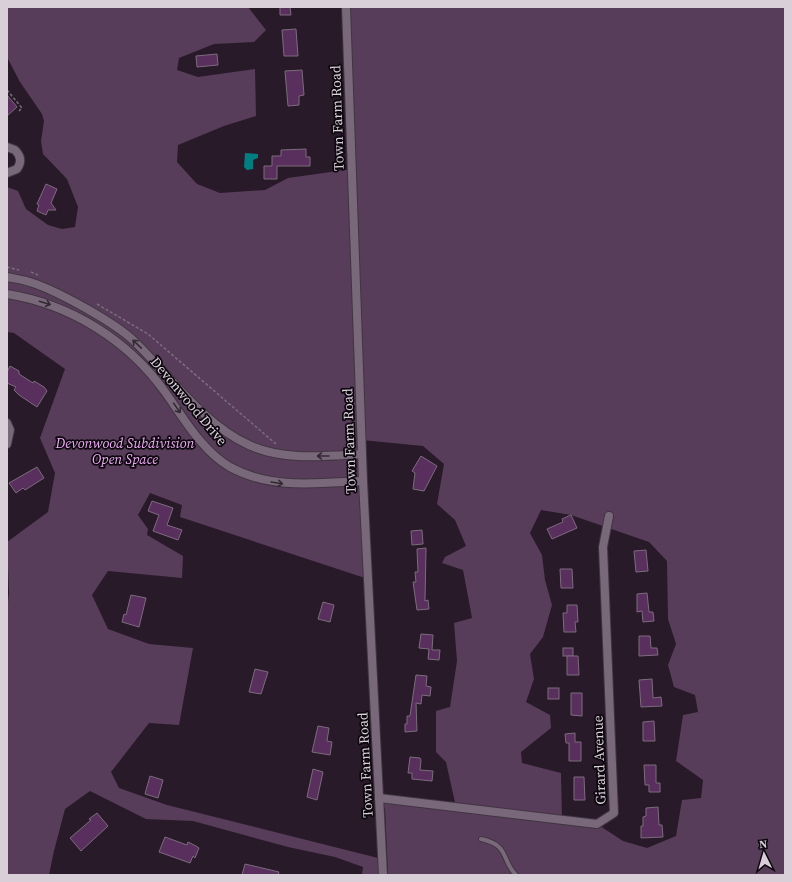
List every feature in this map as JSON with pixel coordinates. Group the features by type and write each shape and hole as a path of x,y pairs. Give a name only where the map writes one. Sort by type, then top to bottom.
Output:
{"street":[{"name":"Town Farm Road","path":"346,7 363,481 383,875"},
{"path":"7,147 15,150 20,157 20,162 17,169 7,173"},
{"name":"Devonwood Drive","path":"7,277 33,283 56,293 97,316 134,340 208,418 224,431 249,446 282,454 323,456 362,454"},
{"name":"Devonwood Drive","path":"7,294 50,305 80,318 106,333 147,369 209,450 229,466 264,480 285,484 363,481"},
{"path":"7,423 10,430 7,444"},
{"name":"Girard Avenue","path":"379,798 597,824 614,813 603,547 609,516"}],"lane":[{"path":"481,839 491,841 504,851 516,875"}],"path":[{"path":"7,90 22,108 19,111"},
{"path":"7,267 22,270"},
{"path":"29,272 41,277"},
{"path":"92,302 148,334 280,446"}],"green space":[{"name":"Devonwood Subdivision Open Space","path":"7,7 248,7 266,30 254,42 214,44 179,58 177,70 198,77 255,69 256,116 224,126 178,145 177,162 197,184 220,193 265,190 288,178 352,169 346,7 785,7 785,875 388,875 385,809 379,798 456,807 446,762 436,752 436,711 450,707 457,661 454,623 472,618 463,570 442,563 445,557 466,546 455,520 437,504 444,464 423,446 362,440 368,579 180,517 182,505 150,493 138,515 148,529 147,535 183,556 182,578 108,571 92,595 108,629 149,644 193,648 179,725 149,723 111,772 119,788 167,805 382,859 383,875 362,875 363,867 335,857 288,847 193,821 146,819 90,791 65,809 49,875 7,875 7,611 9,593 7,542 48,512 55,473 40,438 65,369 14,333 7,332 7,187 18,191 26,209 48,225 62,229 75,227 78,207 67,179 43,154 41,141 44,121 42,114 20,82 7,57","holes":["541,510 571,515 649,542 667,561 668,619 676,644 668,665 674,687 695,695 698,712 683,715 676,761 703,780 701,798 682,800 676,836 647,848 623,841 597,824 562,820 561,773 522,763 521,752 551,728 550,715 526,702 534,679 530,654 543,637 552,605 545,580 542,555 530,533"]}],"shaded area":[{"path":"245,153 258,154 258,158 253,160 253,169 247,170 244,167"}],"building":[{"path":"280,7 290,7 291,15 280,15"},
{"path":"296,29 298,56 284,56 282,30"},
{"path":"217,54 218,65 197,67 196,56"},
{"path":"302,70 304,95 299,96 299,105 288,106 285,71"},
{"path":"7,95 17,107 7,116"},
{"path":"306,149 306,157 310,157 310,166 277,166 277,179 264,179 264,166 272,166 272,156 281,156 281,150"},
{"path":"46,184 57,189 51,203 56,210 48,210 46,215 37,211 39,205 37,204"},
{"path":"10,366 19,371 19,374 33,383 34,381 44,387 47,391 37,407 19,395 14,390 16,387 7,383 7,372"},
{"path":"421,456 437,466 424,491 413,489 415,473 412,471"},
{"path":"37,467 44,478 25,490 23,488 16,493 9,483"},
{"path":"152,501 173,508 167,525 182,530 178,540 153,531 159,515 148,511"},
{"path":"571,515 577,528 552,539 547,529 563,522 562,519"},
{"path":"422,530 423,544 412,545 411,531"},
{"path":"426,548 425,601 428,600 429,609 417,610 413,582 416,582 415,572 418,572 417,549"},
{"path":"646,550 648,571 636,572 634,551"},
{"path":"560,569 572,569 573,588 561,588"},
{"path":"647,593 649,612 653,612 654,621 643,622 642,611 637,612 637,594"},
{"path":"131,595 146,598 139,627 122,622 124,614 126,615"},
{"path":"323,602 334,605 330,622 318,619"},
{"path":"567,605 577,605 578,622 575,622 576,632 564,632 563,613 567,613"},
{"path":"421,634 433,635 432,650 440,650 439,660 428,659 429,649 419,648"},
{"path":"639,636 650,636 651,648 657,648 658,655 639,656"},
{"path":"563,648 573,648 573,656 563,656"},
{"path":"567,656 578,656 579,675 567,675"},
{"path":"255,669 268,672 261,694 249,692"},
{"path":"416,675 427,676 426,686 431,687 430,696 422,695 421,704 416,703 417,731 405,732 407,716 410,716"},
{"path":"652,679 653,698 661,697 662,706 641,707 639,680"},
{"path":"548,688 559,688 559,699 548,699"},
{"path":"571,693 582,693 582,716 571,715"},
{"path":"654,721 655,741 643,741 643,722"},
{"path":"318,726 329,728 327,741 332,742 330,755 312,752"},
{"path":"575,733 575,742 581,742 581,761 569,761 569,743 566,743 565,734"},
{"path":"410,757 420,758 420,770 433,771 432,781 412,779 412,773 408,773"},
{"path":"644,765 656,765 656,783 660,783 660,792 649,792 649,785 645,785"},
{"path":"313,769 323,772 317,800 307,797"},
{"path":"150,776 163,780 158,798 145,794"},
{"path":"574,777 584,777 585,800 574,800"},
{"path":"658,807 659,825 662,825 663,837 641,838 641,826 643,826 643,817 646,816 646,808"},
{"path":"97,813 108,826 81,851 70,838"},
{"path":"165,837 187,845 188,842 199,848 195,858 193,856 190,863 159,852"},
{"path":"245,864 279,872 278,875 242,875"}]}
